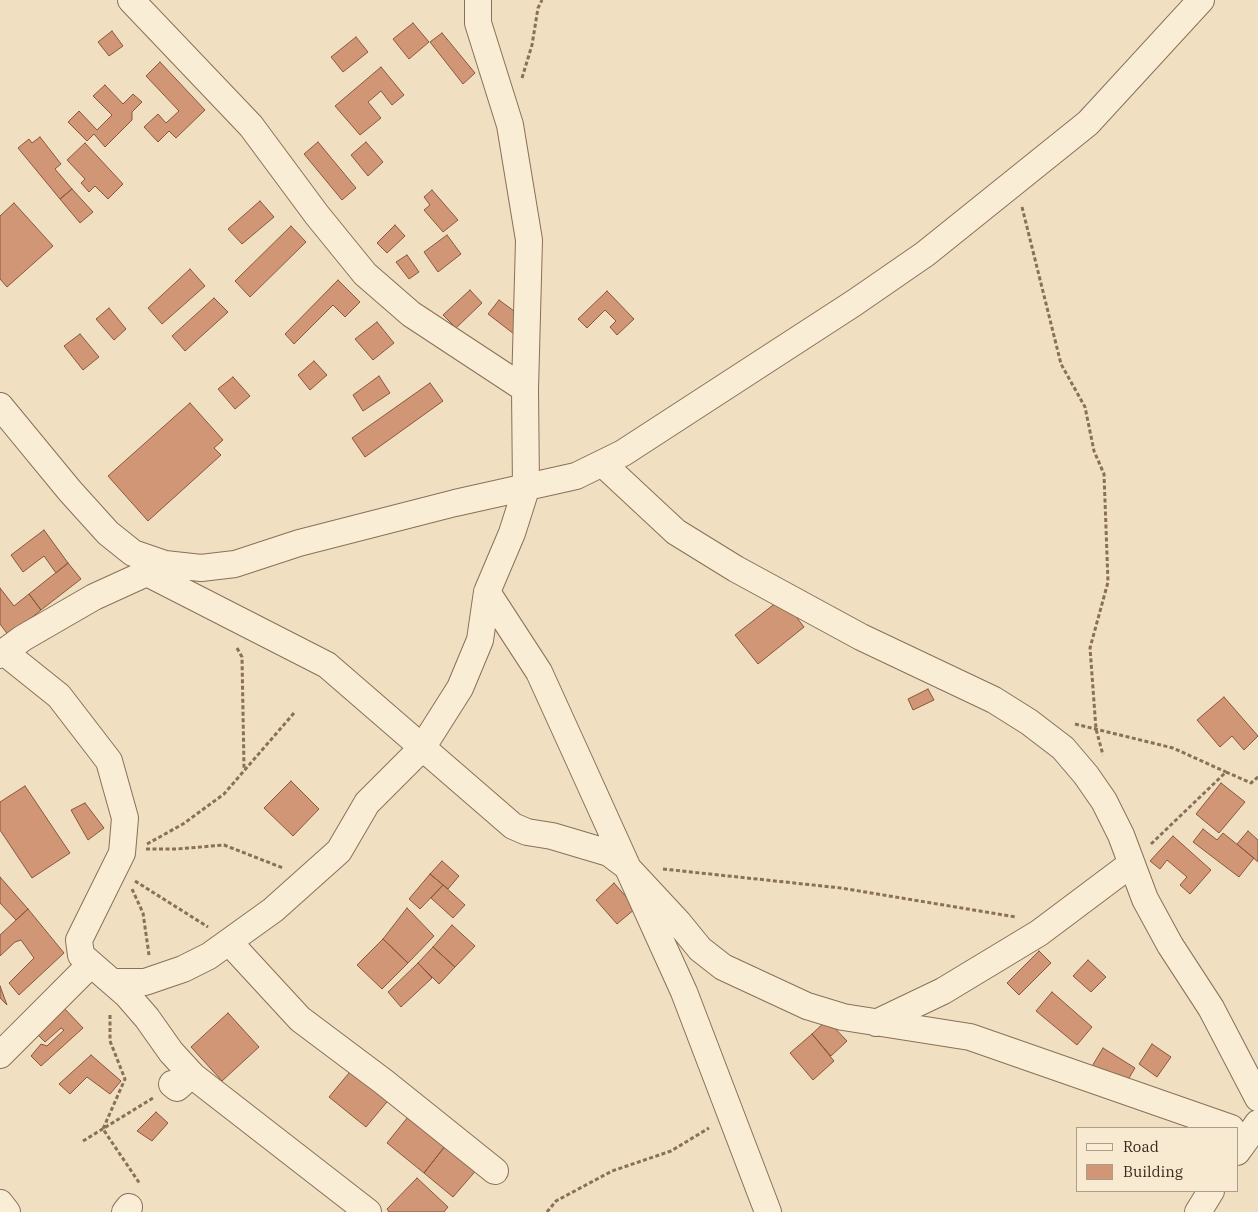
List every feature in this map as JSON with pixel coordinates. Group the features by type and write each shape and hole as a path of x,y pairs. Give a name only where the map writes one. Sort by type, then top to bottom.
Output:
{"street":[{"path":"131,0 251,126 317,215 365,274 411,314 524,389"},
{"path":"113,982 152,980 183,969 229,942 273,910 339,851 367,803 422,748 460,688 480,640 487,592 512,533 526,488 524,389 529,240 510,122 478,22 478,0"},
{"path":"368,1212 183,1080 171,1052 147,1018 113,982 81,955 79,940 123,867 122,853 125,818 109,761 59,696 2,653 94,597 156,569 201,568 235,564 299,543 455,503 576,476 603,464 854,303 925,254 1088,123 1201,0"},
{"path":"0,406 70,491 108,533 133,553 156,569 327,665 513,826 527,832 552,836 609,853 625,865 678,922 700,949 723,967 807,1006 843,1017 970,1037 1225,1127"},
{"path":"603,464 676,532 736,569 861,637 994,700 1029,722 1063,748 1086,775 1104,801 1121,835 1131,864 1150,907 1170,945 1211,1008 1258,1098"},
{"path":"487,592 538,672 684,992 768,1212"},
{"path":"876,1023 943,991 1053,923 1131,864"},
{"path":"229,942 300,1019 384,1082 494,1171"},
{"path":"0,1055 91,964"},
{"path":"1198,1212 1210,1192"},
{"path":"0,1203 7,1212"}],"path":[{"path":"510,122 532,44 538,8 542,0"},
{"path":"1015,182 1043,282 1061,364 1085,407 1094,451 1104,474 1108,582 1090,648 1096,729 1103,762"},
{"path":"233,642 242,657 244,769"},
{"path":"294,713 224,794 183,824 138,849 177,850 224,845 289,871 316,872"},
{"path":"1070,723 1173,748 1251,783 1258,777"},
{"path":"1131,864 1226,772"},
{"path":"625,865 841,888 1053,923"},
{"path":"123,867 229,942"},
{"path":"123,867 143,913 152,980"},
{"path":"113,982 110,1041 125,1079 103,1129 131,1201"},
{"path":"83,1141 183,1080"},
{"path":"547,1212 556,1201 612,1171 671,1151 731,1116"}],"building":[{"path":"413,23 429,42 409,59 393,39"},
{"path":"112,31 123,46 109,56 98,42"},
{"path":"442,33 475,73 463,84 430,42"},
{"path":"356,37 368,52 343,72 331,57"},
{"path":"160,62 205,110 176,138 169,131 158,142 144,127 158,114 166,123 179,111 146,76"},
{"path":"381,67 404,95 392,105 381,91 368,102 381,118 360,135 335,106"},
{"path":"105,85 123,104 133,94 142,102 132,112 132,120 105,147 94,134 87,141 68,122 79,111 97,130 112,115 93,96"},
{"path":"40,137 61,164 55,169 72,189 60,199 18,148 29,139 32,143"},
{"path":"318,142 356,188 342,200 304,154"},
{"path":"366,142 383,162 368,176 351,155"},
{"path":"85,143 123,184 108,199 95,186 89,192 81,183 85,179 67,160"},
{"path":"72,189 93,212 80,223 60,199"},
{"path":"432,190 458,220 443,232 424,210 430,205 424,197"},
{"path":"260,201 274,217 242,244 228,229"},
{"path":"14,203 53,246 7,287 0,279 0,216"},
{"path":"395,225 405,236 387,253 377,243"},
{"path":"291,226 306,242 250,297 235,281"},
{"path":"447,235 461,254 438,272 424,252"},
{"path":"407,255 419,272 409,279 396,262"},
{"path":"190,269 205,286 162,324 148,308"},
{"path":"338,280 360,302 345,317 333,305 294,344 285,334"},
{"path":"470,290 482,303 456,328 443,315"},
{"path":"607,291 634,319 617,335 610,327 616,321 605,310 587,328 578,319"},
{"path":"214,298 228,312 185,351 172,336"},
{"path":"499,300 525,319 514,334 488,314"},
{"path":"109,308 126,329 114,340 96,319"},
{"path":"377,322 394,343 373,360 355,339"},
{"path":"80,334 99,357 83,370 64,346"},
{"path":"314,361 327,375 310,390 298,375"},
{"path":"379,376 390,393 363,411 353,395"},
{"path":"233,377 250,396 235,409 218,389"},
{"path":"430,383 443,401 365,457 352,438"},
{"path":"190,403 223,440 214,448 221,455 148,521 108,476"},
{"path":"44,530 68,563 56,573 44,556 23,572 11,555"},
{"path":"68,563 81,579 41,610 29,594"},
{"path":"0,588 14,606 29,594 41,610 9,636 0,624"},
{"path":"782,598 804,627 758,664 735,635"},
{"path":"928,689 934,700 913,710 908,699"},
{"path":"1224,697 1258,736 1244,750 1232,736 1220,747 1197,720"},
{"path":"291,781 319,809 293,836 264,808"},
{"path":"1221,783 1245,802 1219,833 1196,814"},
{"path":"25,786 70,853 32,878 0,830 0,802"},
{"path":"85,803 104,828 88,840 71,810"},
{"path":"1203,829 1217,840 1223,833 1254,858 1239,877 1193,842"},
{"path":"1248,831 1258,840 1258,862 1237,844"},
{"path":"1173,836 1211,870 1190,894 1180,885 1187,877 1167,860 1160,869 1150,861"},
{"path":"442,861 459,876 448,889 430,874"},
{"path":"430,874 443,885 420,909 409,899"},
{"path":"0,877 28,909 16,920 0,903"},
{"path":"614,883 636,908 617,924 596,900"},
{"path":"443,885 465,905 453,918 431,898"},
{"path":"407,908 434,936 408,963 383,939"},
{"path":"28,909 64,953 19,995 9,983 34,958 21,940 15,942 0,956 0,935"},
{"path":"452,925 475,946 455,967 433,947"},
{"path":"383,939 408,963 382,989 357,965"},
{"path":"433,947 455,967 439,984 418,963"},
{"path":"1039,951 1051,963 1019,995 1007,983"},
{"path":"1088,960 1106,977 1091,992 1073,976"},
{"path":"418,963 432,978 401,1007 388,992"},
{"path":"0,986 7,1005 0,998"},
{"path":"1052,992 1092,1027 1077,1045 1036,1011"},
{"path":"63,1007 83,1028 41,1066 31,1056 41,1044 47,1046 64,1030 61,1028 45,1042 37,1034"},
{"path":"228,1013 259,1047 222,1081 191,1047"},
{"path":"827,1020 847,1041 831,1056 812,1034"},
{"path":"812,1034 834,1061 813,1080 790,1053"},
{"path":"1152,1044 1171,1057 1157,1077 1139,1064"},
{"path":"1103,1048 1135,1068 1123,1088 1091,1068"},
{"path":"91,1055 121,1081 110,1094 87,1077 70,1094 59,1084"},
{"path":"354,1067 391,1097 366,1127 329,1097"},
{"path":"156,1112 168,1123 152,1141 137,1131"},
{"path":"412,1112 449,1141 424,1173 387,1143"},
{"path":"449,1141 479,1167 453,1197 424,1173"},
{"path":"417,1178 448,1207 444,1212 389,1212 387,1209"}]}
